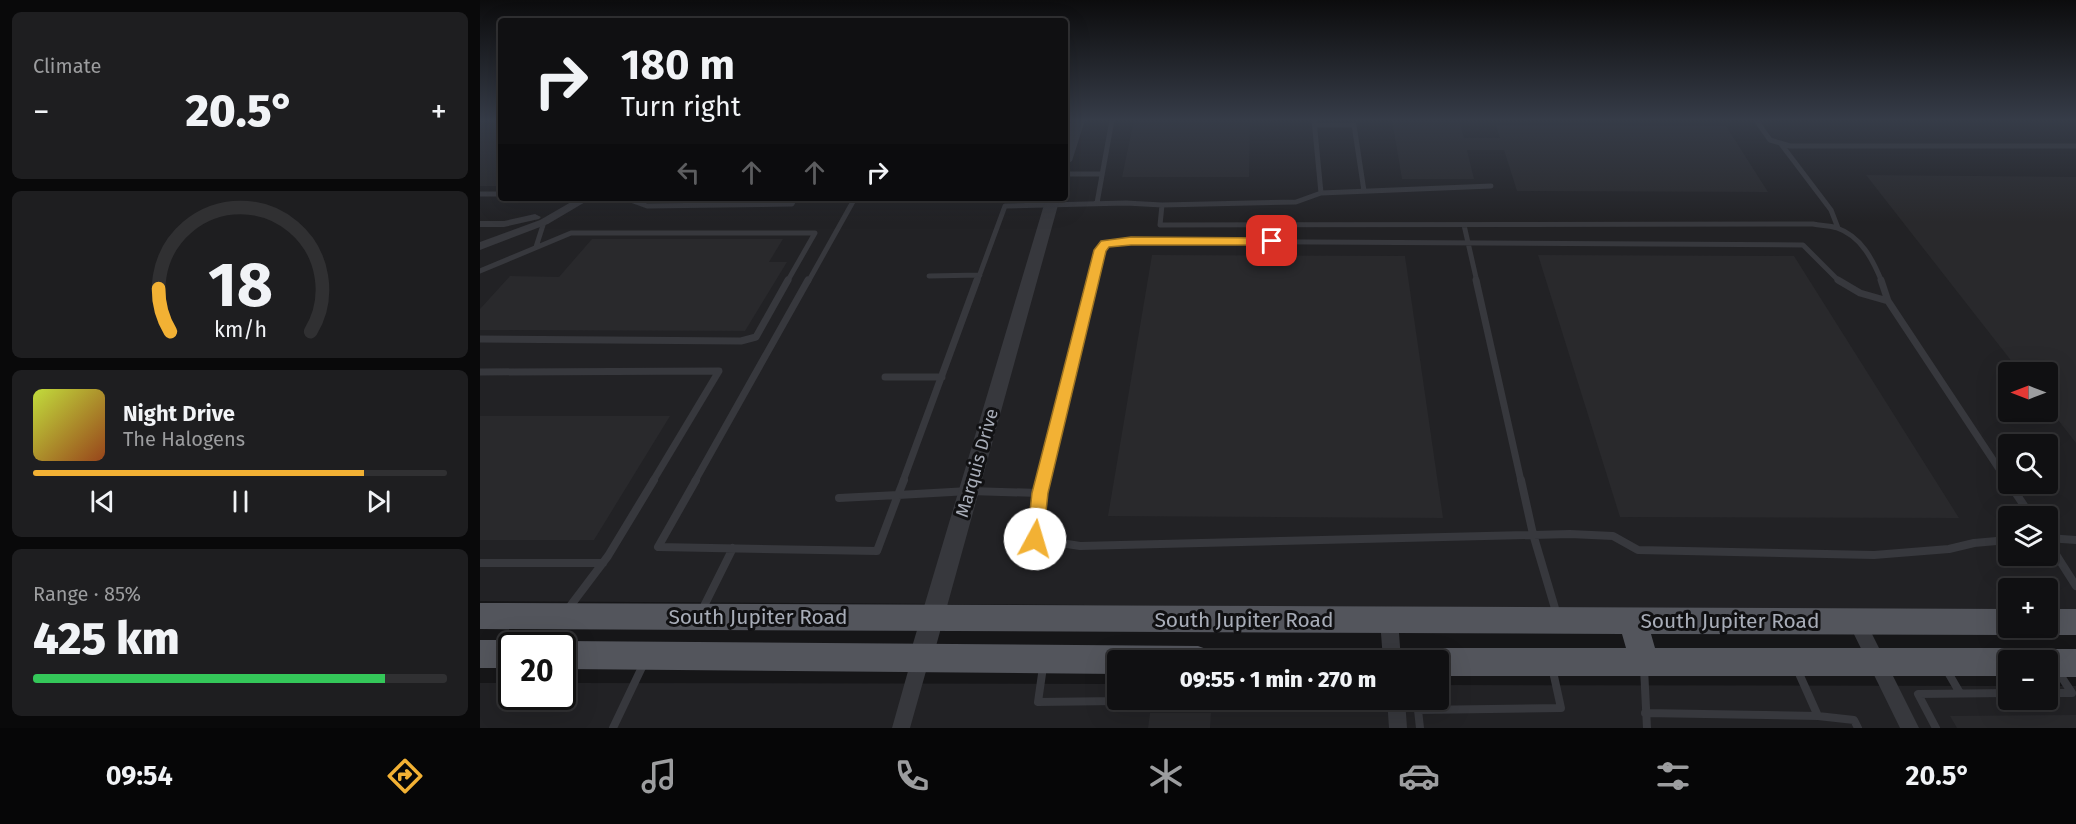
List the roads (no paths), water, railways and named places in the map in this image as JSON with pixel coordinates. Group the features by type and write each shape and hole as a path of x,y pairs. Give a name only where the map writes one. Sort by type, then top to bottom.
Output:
{"main road":[{"name":"South Jupiter Road","path":"480,616 1998,622"},
{"path":"1633,620 1644,661"},
{"path":"2058,622 2076,622"},
{"path":"480,654 498,654"},
{"name":"South Jupiter Road","path":"576,655 1107,660"},
{"path":"1449,662 1998,662"}],"street":[{"path":"480,246 544,222 581,201"},
{"name":"Marquis Drive","path":"901,728 1052,201"},
{"path":"480,224 504,225 574,205"},
{"path":"1389,620 1391,650"},
{"path":"1857,622 1910,728"},
{"path":"1397,710 1398,728"}],"lane":[{"path":"1097,203 1106,154"},
{"path":"1317,154 1321,193"},
{"path":"1358,154 1364,191"},
{"path":"1789,154 1831,210 1838,228"},
{"path":"1068,174 1102,174"},
{"path":"1005,206 1052,201 1162,205 1296,202 1321,193 1491,186"},
{"path":"480,194 498,194"},
{"path":"633,201 647,206 663,201 792,204 794,201"},
{"path":"853,201 658,547 877,551 1007,201"},
{"path":"1162,205 1160,225 1814,224 1838,228 1852,236 1877,267 1888,301 1998,466"},
{"path":"536,247 544,222"},
{"path":"1464,225 1533,534 1559,620"},
{"path":"480,271 571,233 814,234 756,337 741,341 480,339"},
{"path":"1888,301 1867,297 1845,288 1803,245 1131,241 1105,244 1100,250 1040,493 1035,539 1080,546 1533,534 1613,536 1638,550 1874,555 1949,549 1974,543 1998,541"},
{"path":"480,276 487,268"},
{"path":"929,276 980,275"},
{"path":"480,372 719,371 603,563 563,616"},
{"path":"885,377 942,377"},
{"path":"839,498 969,491 1040,493"},
{"path":"2058,540 2076,540"},
{"path":"698,617 733,548"},
{"path":"2058,556 2076,586"},
{"path":"480,572 483,563 603,563"},
{"path":"613,728 647,655"},
{"path":"1045,658 1038,702 1107,701"},
{"path":"1644,661 1647,728"},
{"path":"1794,661 1818,716"},
{"path":"1420,728 1418,710 1561,708 1551,662"},
{"path":"1942,662 1960,693"},
{"path":"2058,693 2072,693 2059,663"},
{"path":"1936,728 1918,694 1998,693"},
{"path":"1645,713 1818,716 1854,720 1858,728"}]}
